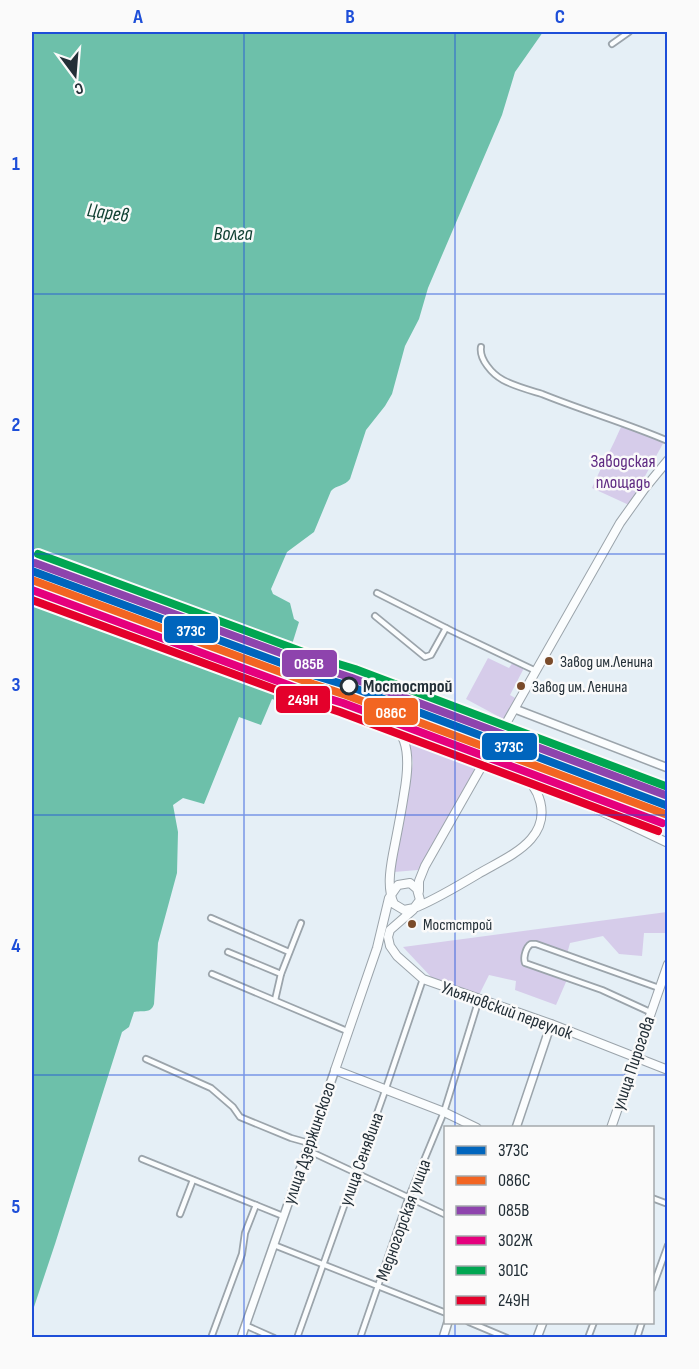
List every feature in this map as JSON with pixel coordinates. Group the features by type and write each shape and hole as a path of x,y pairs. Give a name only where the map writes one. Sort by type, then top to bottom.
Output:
{"main road":[{"path":"425,866 405,883 398,885 391,893 396,907 404,910 415,908 420,900 419,881 425,866 620,523 668,459"},
{"path":"32,576 266,661 368,703 668,843"},
{"name":"улица Дзержинского","path":"241,1338 377,948 391,893 391,865 408,773 408,751 402,735 392,720 368,703"},
{"path":"515,709 668,768"},
{"path":"390,930 415,908 515,852 532,838 541,821 540,800 531,782 519,772"},
{"path":"405,883 415,886 419,892"},
{"name":"Ульяновский переулок","path":"390,930 387,936 390,946 403,962 423,979 551,1024 668,1070"},
{"name":"улица Пирогова","path":"612,1126 668,964"},
{"path":"517,1126 551,1024"},
{"path":"335,1070 444,1112 473,1126"},
{"path":"537,1338 543,1324"}],"street":[{"path":"612,44 629,32"},
{"path":"481,347 481,356 491,370 503,380 668,441"},
{"path":"377,593 536,671"},
{"path":"375,616 425,657 431,655 446,628"},
{"path":"211,918 289,952"},
{"path":"275,1000 281,974 300,923"},
{"path":"377,948 390,930"},
{"path":"650,1011 602,990 525,963 524,958 528,946 536,944 659,988"},
{"path":"228,952 281,974"},
{"path":"212,974 347,1031"},
{"name":"улица Сенявина","path":"297,1338 423,979"},
{"name":"Медногорская улица","path":"360,1338 408,1199 444,1112 479,999"},
{"path":"146,1059 211,1088 233,1107 240,1117 308,1146 408,1199 444,1214"},
{"path":"142,1159 283,1216"},
{"path":"180,1214 193,1180"},
{"path":"212,1338 242,1254 245,1233 256,1205"},
{"path":"273,1245 324,1263 444,1312"},
{"path":"654,1284 668,1245"},
{"path":"472,1324 507,1338"},
{"path":"588,1338 594,1324"},
{"path":"245,1325 274,1338"}],"green space":[{"name":"Заводская площадь","path":"621,427 665,440 629,505 592,488"},
{"path":"488,658 509,668 513,662 524,668 510,695 517,699 505,720 466,699"},
{"path":"422,733 482,762 418,870 394,872 413,763 409,742"},
{"path":"667,912 667,933 644,933 642,956 619,954 603,936 570,943 567,954 529,941 523,960 525,962 569,975 556,1005 515,990 516,981 489,975 479,995 433,979 403,947"}],"water":[{"name":"Волга","path":"32,32 543,32 515,72 502,115 428,288 419,319 405,346 392,394 366,430 350,479 331,491 314,532 287,552 271,589 273,594 290,603 294,619 299,622 289,654 279,664 275,673 282,690 281,702 272,699 261,725 239,717 204,804 183,798 173,805 178,832 177,873 158,943 154,1004 151,1009 134,1012 129,1027 122,1032 32,1313"}],"pier":[{"path":"32,569 284,662 278,673 32,581"}],"transit line":[{"name":"301С","path":"38,554 322,659 355,669 668,787"},
{"name":"085В","path":"35,563 668,796"},
{"name":"373C","path":"32,571 316,676 349,686 668,806"},
{"name":"086С","path":"32,580 665,814"},
{"name":"302Ж","path":"32,590 310,693 343,703 662,823"},
{"name":"249Н","path":"32,600 658,831"}],"place":[{"name":"Завод им.Ленина","path":"549,661"},
{"name":"Мостострой","path":"349,686"},
{"name":"Завод им. Ленина","path":"521,686"},
{"name":"Мостстрой","path":"412,924"}],"water label":[{"name":"Царев","path":"108,212"}]}
